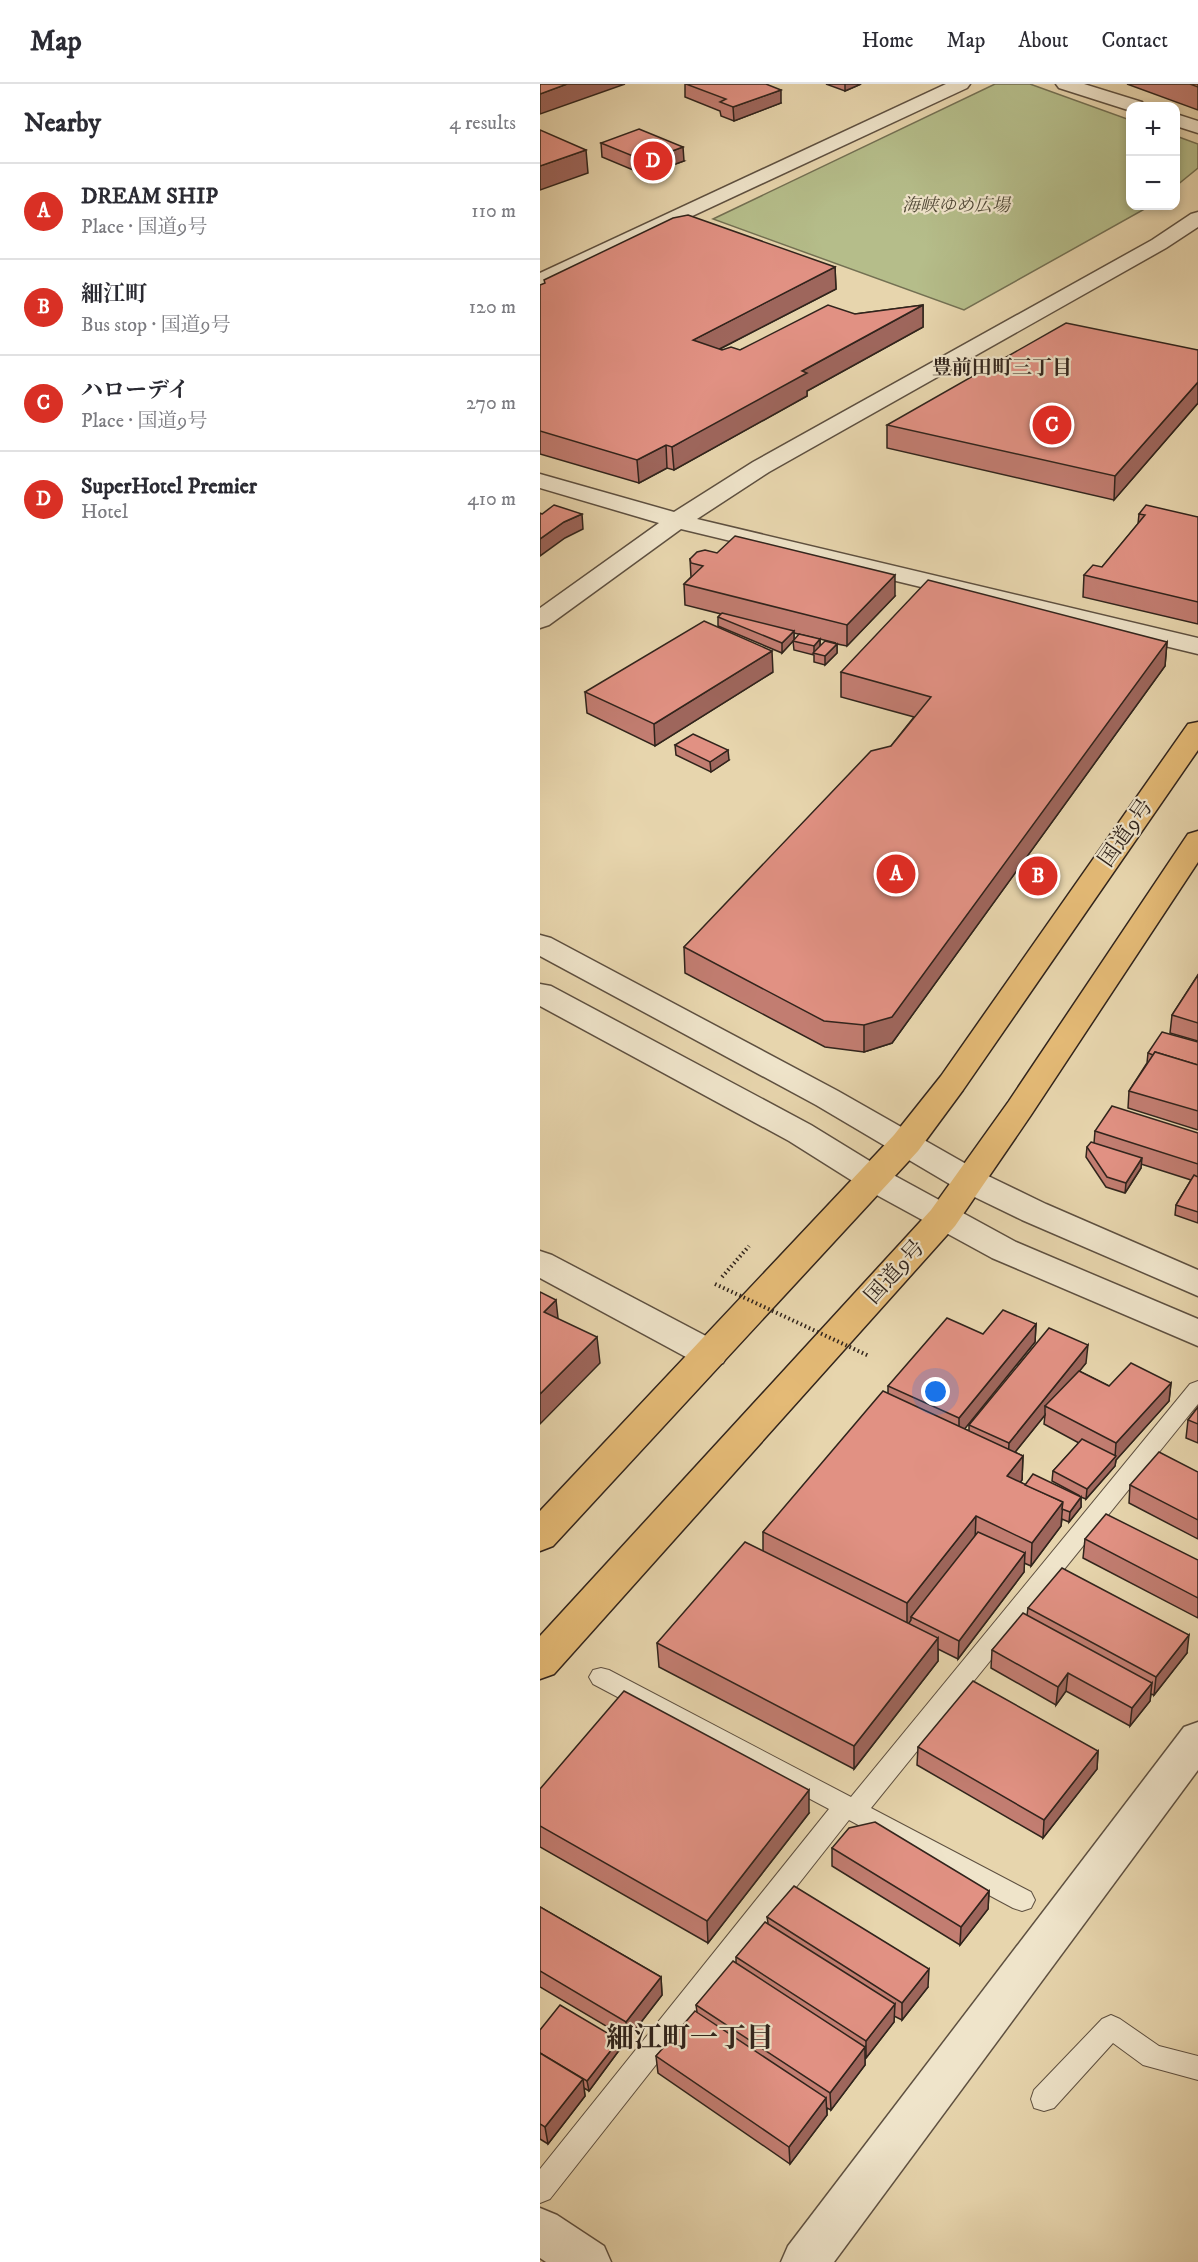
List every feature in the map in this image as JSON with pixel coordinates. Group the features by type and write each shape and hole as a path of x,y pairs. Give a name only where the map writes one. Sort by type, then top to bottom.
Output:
{"highway":[{"name":"国道9号","path":"540,1536 906,1143 966,1063 1198,730"},
{"name":"国道9号","path":"540,1663 943,1218 1198,840"}],"street":[{"path":"853,114 917,84"},
{"path":"540,281 961,84"},
{"path":"1065,84 1126,103"},
{"path":"1180,121 1198,127"},
{"path":"540,620 677,521 761,467 1159,244 1198,218"},
{"path":"540,481 677,521 1198,646"},
{"path":"540,944 828,1098 970,1181 1034,1212 1198,1284"},
{"path":"540,993 800,1133 874,1179 1004,1251 1198,1333"},
{"path":"540,1263 710,1354"},
{"path":"805,2262 1198,1739"},
{"path":"540,2231 587,2262"}],"lane":[{"path":"540,2190 850,1809 1198,1389"},
{"path":"601,1677 1022,1900"},
{"path":"1044,2099 1111,2027 1152,2056 1198,2068"}],"path":[{"path":"749,1246 715,1284 869,1356"}],"green space":[{"name":"海峡ゆめ広場","path":"995,84 1030,84 1126,119 1126,210 1143,210 964,310 713,219"},
{"path":"1180,137 1198,144 1198,168 1180,183"}],"building":[{"path":"540,84 567,84 540,94"},
{"path":"686,84 766,84 781,90 733,107 720,102 726,99"},
{"path":"639,129 683,147 645,161 601,143"},
{"path":"540,130 586,150 540,166"},
{"path":"688,215 835,267 693,340 722,350 731,347 740,350 828,305 855,314 923,305 802,371 807,373 672,447 666,445 637,460 540,431 540,285 545,283 544,280 673,218"},
{"path":"1066,323 1198,350 1198,382 1115,476 887,425"},
{"path":"554,505 582,514 564,522 540,539 540,513 542,514"},
{"path":"1146,505 1198,517 1198,602 1084,575 1093,565 1102,567 1145,515 1139,514"},
{"path":"735,536 895,575 847,625 684,584 703,566 691,563 690,559 697,552 705,550 717,553"},
{"path":"928,580 1167,642 892,1017 864,1025 824,1021 684,947 871,751 891,746 931,697 841,672"},
{"path":"722,613 794,631 782,643 718,617"},
{"path":"704,621 772,651 654,724 585,692"},
{"path":"799,634 820,639 814,646 793,641"},
{"path":"825,641 837,644 825,656 813,653"},
{"path":"693,734 728,750 710,762 675,745"},
{"path":"1198,975 1198,1023 1172,1015"},
{"path":"1162,1032 1198,1042 1198,1065 1155,1052 1153,1055 1148,1053"},
{"path":"1155,1052 1198,1065 1198,1111 1129,1091"},
{"path":"1112,1106 1198,1133 1198,1164 1095,1131"},
{"path":"1091,1142 1142,1158 1126,1183 1107,1177 1087,1147"},
{"path":"1194,1175 1198,1177 1198,1212 1176,1205"},
{"path":"540,1292 556,1300 544,1312 597,1337 540,1394"},
{"path":"1003,1310 1036,1324 959,1418 888,1386 947,1318 983,1334"},
{"path":"1049,1328 1088,1345 1009,1443 969,1425"},
{"path":"1131,1363 1171,1383 1116,1443 1045,1406 1079,1371 1109,1386"},
{"path":"883,1391 1023,1456 1007,1476 1063,1502 1032,1543 976,1516 907,1603 763,1532"},
{"path":"1198,1407 1198,1424 1188,1420"},
{"path":"1082,1439 1116,1456 1087,1489 1053,1471"},
{"path":"1159,1452 1198,1472 1198,1520 1130,1485"},
{"path":"1033,1474 1081,1497 1070,1512 1062,1509 1063,1502 1025,1485"},
{"path":"1106,1514 1198,1560 1198,1598 1085,1539"},
{"path":"978,1532 1025,1553 959,1641 911,1617"},
{"path":"745,1542 938,1638 854,1746 657,1643"},
{"path":"1062,1568 1189,1635 1156,1677 1028,1608"},
{"path":"1023,1613 1152,1683 1132,1708 1068,1673 1058,1687 992,1650"},
{"path":"973,1681 1098,1751 1044,1820 918,1747"},
{"path":"624,1691 809,1790 707,1921 540,1826 540,1789"},
{"path":"875,1822 989,1891 961,1927 832,1848 849,1828"},
{"path":"794,1886 929,1969 902,2003 767,1917"},
{"path":"540,1907 661,1977 626,2022 540,1971"},
{"path":"765,1922 895,2004 866,2041 736,1957"},
{"path":"733,1961 865,2047 830,2093 696,2005"},
{"path":"560,2005 619,2040 587,2081 540,2053 540,2030"},
{"path":"695,2011 826,2098 789,2147 656,2056"},
{"path":"540,2053 583,2079 545,2127 540,2124"}],"place":[{"name":"SuperHotel Premier","path":"653,161"},
{"name":"ハローデイ","path":"1052,425"},
{"name":"DREAM SHIP","path":"896,874"},
{"name":"細江町","path":"1038,876"}],"district":[{"name":"豊前田町三丁目","path":"1002,368"},
{"name":"細江町一丁目","path":"690,2038"}]}
